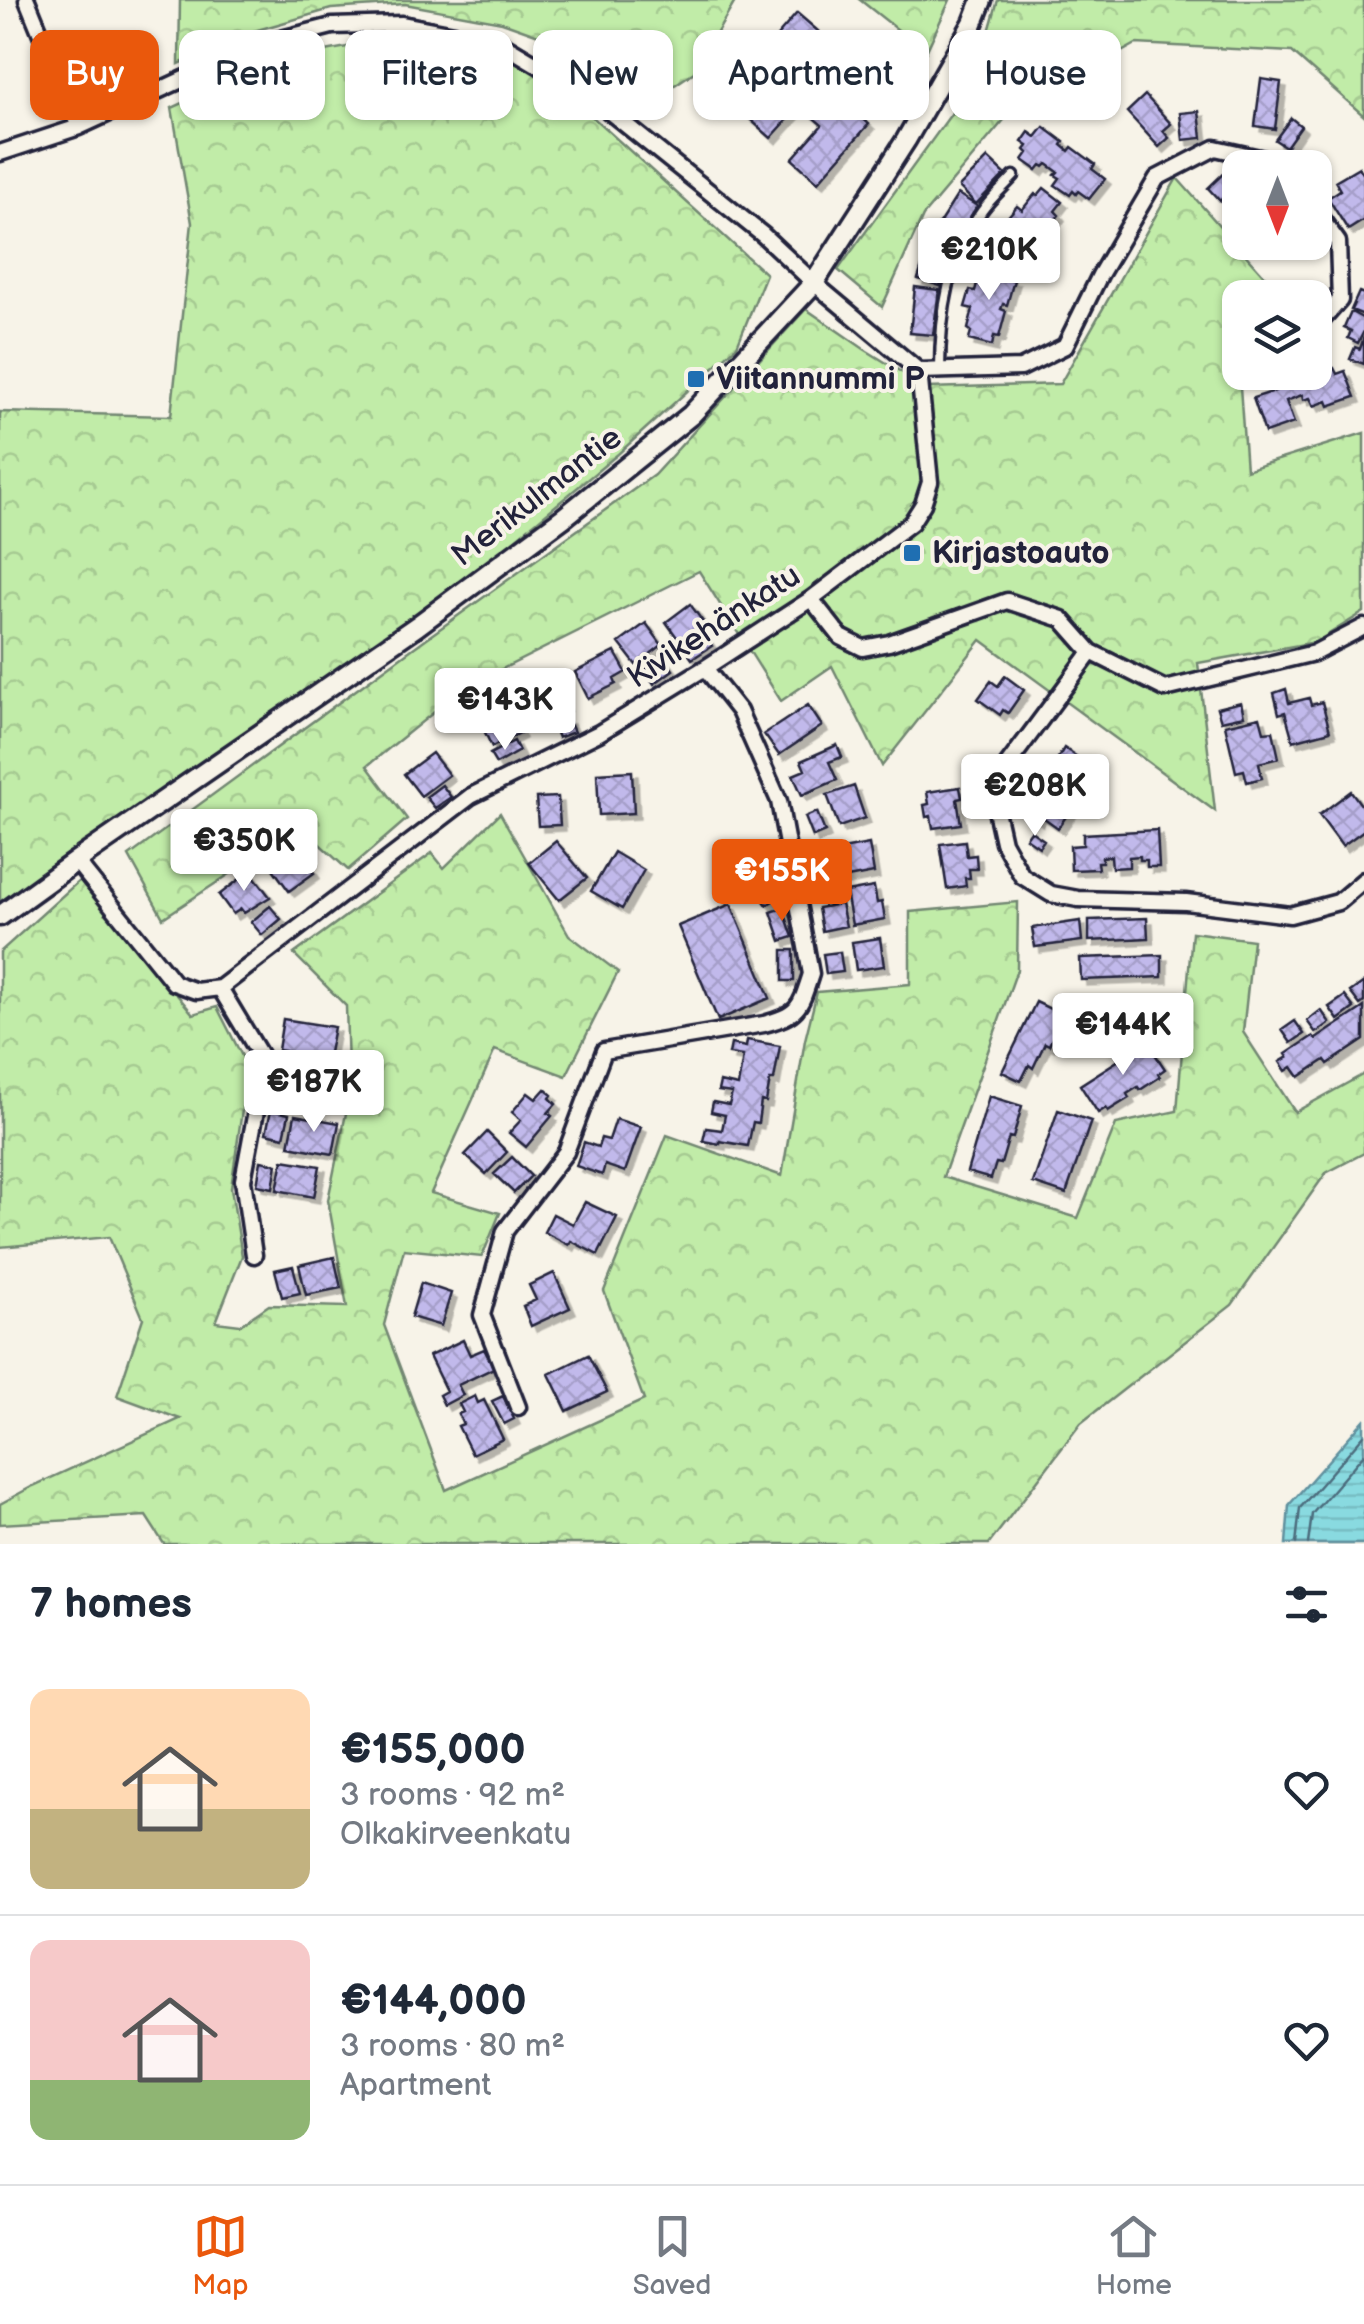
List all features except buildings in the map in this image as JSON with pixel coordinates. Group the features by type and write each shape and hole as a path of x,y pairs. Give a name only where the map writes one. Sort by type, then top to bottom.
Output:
{"street":[{"path":"27,0 79,127"},
{"name":"Merikulmantie","path":"0,916 417,626 563,518 691,415 814,283 906,140 973,23 982,0"},
{"path":"0,152 79,127 258,45 332,26 402,24 501,43 590,96 763,235 919,370 940,370 1021,368 1066,346 1100,275 1157,178 1215,148 1224,150"},
{"path":"1332,234 1338,242 1340,300 1332,309"},
{"name":"Kivikehänkatu","path":"220,988 471,796 598,733 705,668 811,599 911,523 930,482 919,370"},
{"path":"811,599 841,637 863,648 1007,601 1062,619 1090,652 1164,689 1314,654 1364,628"},
{"path":"1090,652 1005,768 996,806 1002,842 1022,876 1050,894 1078,900 1186,902 1290,915 1338,902 1364,880"},
{"path":"518,1408 482,1315 506,1231 566,1152 604,1051 789,1017 802,1000 811,974 778,801 739,711 705,668"},
{"path":"76,861 174,983 196,992 220,988 265,1064 243,1180 254,1255"}],"lane":[{"path":"940,370 947,289 960,248 982,210 1014,176"}],"green space":[{"path":"180,0 736,0 718,30 693,30 693,73 673,86 673,30 533,33 502,22 405,4 331,9 258,30 180,30"},
{"path":"860,0 950,0 929,46 929,30 898,30"},
{"path":"998,0 1364,0 1364,116 1292,52 1136,44 1121,52 1121,30 989,30"},
{"path":"345,47 345,120 513,120 513,59 533,63 533,120 596,120 766,274 737,346 618,454 455,589 0,908 0,412 171,416 192,223 172,108 179,105 179,120 325,120 325,51"},
{"path":"949,117 949,120 1004,120 923,216 882,307 838,270"},
{"path":"1177,178 1222,229 1222,260 1250,260 1268,280 1222,280 1222,390 1240,390 1246,470 1364,433 1364,612 1316,642 1198,663 1215,811 981,640 882,766 832,666 781,701 699,571 464,688 367,766 407,819 348,870 301,827 163,918 129,856 654,475 806,309 927,388 1060,384"},
{"path":"500,813 569,935 618,972 566,1076 495,1050 431,1193 500,1213 482,1257 404,1249 384,1325 446,1490 644,1400 604,1291 667,1135 782,1176 817,992 910,984 910,912 1018,902 1017,970 943,1177 1078,1218 1116,1124 1177,1111 1192,932 1253,940 1243,1032 1295,1112 1364,1074 1364,1153 1326,1173 1232,1305 1081,1423 989,1544 164,1544 146,1516 0,1524 0,1504 180,1419 117,1396 143,1318 109,1237 0,1247 0,952 81,879 193,1014 217,1007 248,1068 231,1188 242,1256 216,1322 240,1325 269,1305 347,1307 328,1200 349,1099 346,1006 294,954 432,853 444,868"}],"water":[{"path":"1364,1420 1364,1544 1286,1544 1289,1505"}],"place":[{"name":"Viitannummi P","path":"696,379"},
{"name":"Kirjastoauto","path":"912,553"}]}
